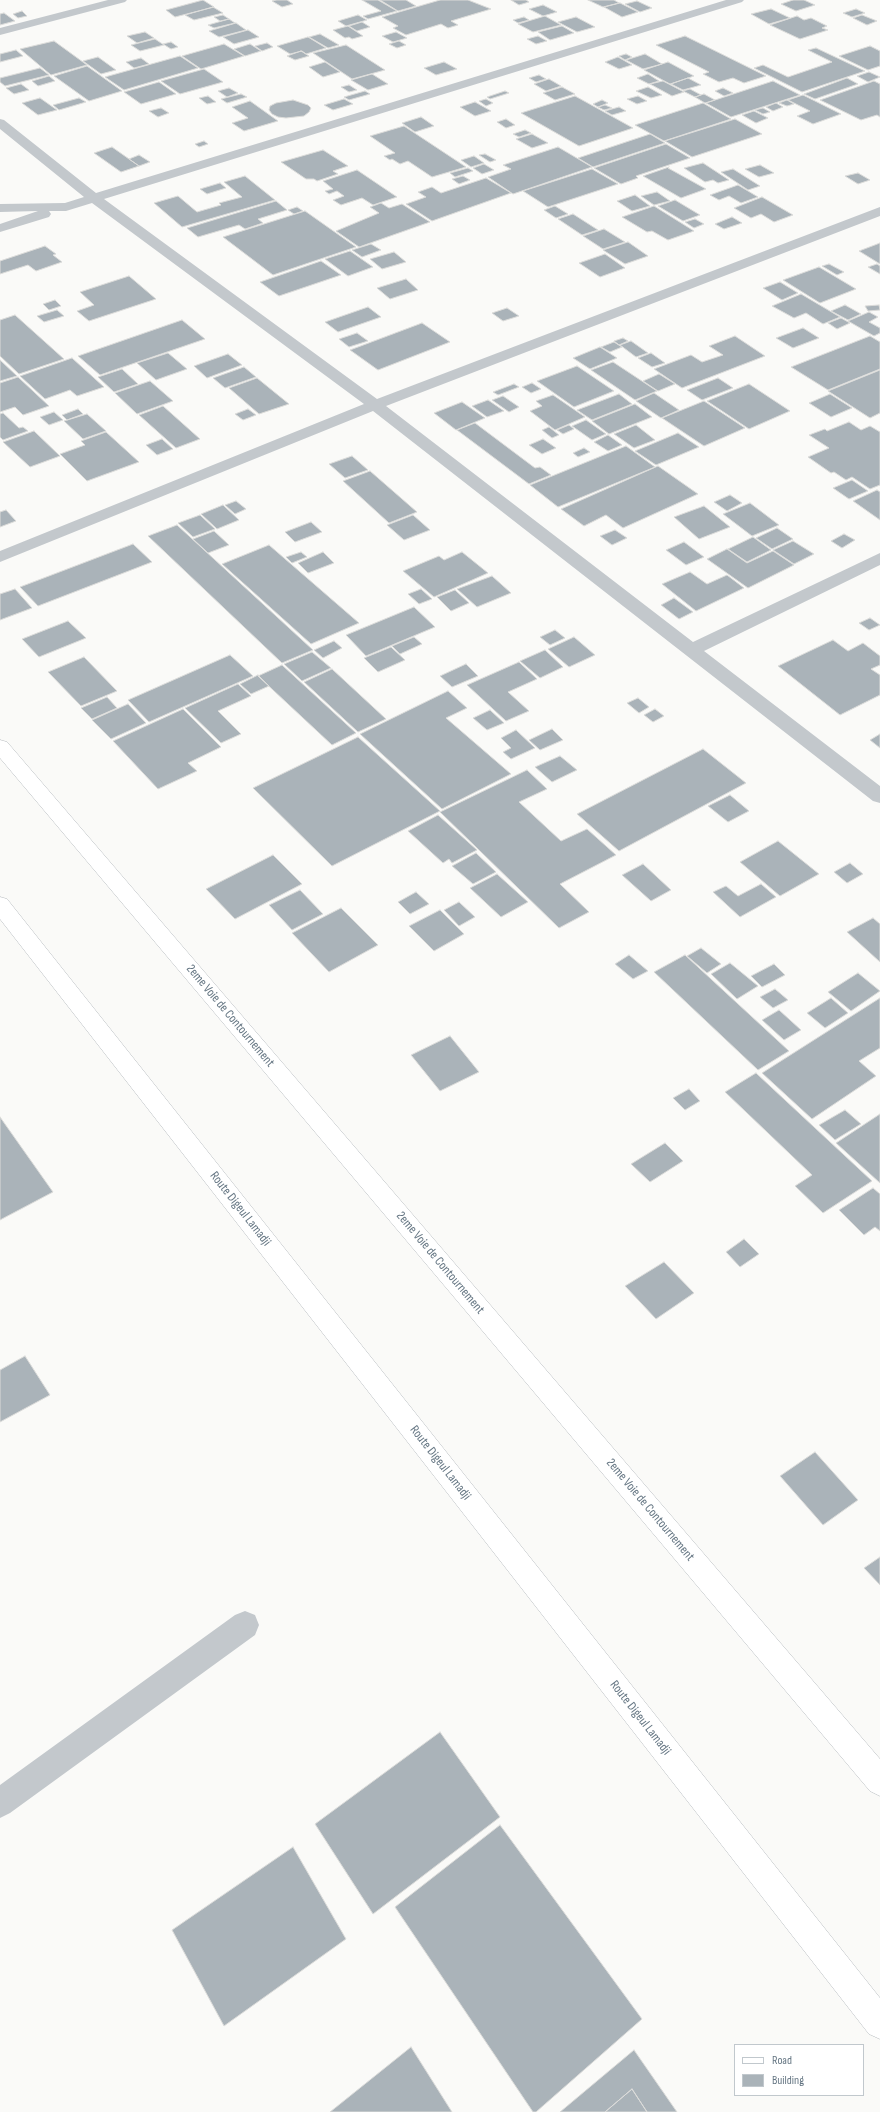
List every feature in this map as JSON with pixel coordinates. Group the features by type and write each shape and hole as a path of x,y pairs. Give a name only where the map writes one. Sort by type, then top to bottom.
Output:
{"main road":[{"name":"2eme Voie de Contournement","path":"0,746 880,1781"},
{"name":"Route Digeul Lamadji","path":"0,904 880,2023"}],"street":[{"path":"0,32 121,0"},
{"path":"0,228 738,0"},
{"path":"0,123 95,199 375,405 880,796"},
{"path":"0,208 66,207"},
{"path":"0,557 375,405 880,211"},
{"path":"691,650 880,558"},
{"path":"0,1803 245,1625"}],"building":[{"path":"203,0 214,7 175,17 166,10"},
{"path":"287,0 293,4 282,7 272,1"},
{"path":"362,0 378,0 397,11 368,19 363,16 381,11"},
{"path":"380,0 406,0 416,6 398,11"},
{"path":"440,0 468,0 491,9 451,21 458,25 448,28 441,24 406,35 393,28 398,26 382,17"},
{"path":"511,0 526,0 529,2 519,5"},
{"path":"588,0 614,0 619,3 603,7"},
{"path":"793,0 804,0 815,5 796,11 781,4"},
{"path":"637,1 652,8 640,12 625,4"},
{"path":"620,3 638,12 622,17 604,7"},
{"path":"543,5 557,12 543,16 529,9"},
{"path":"213,7 223,13 194,20 185,15"},
{"path":"771,9 790,18 769,24 751,14"},
{"path":"856,9 865,13 852,17 843,13"},
{"path":"22,11 27,16 18,18 13,14"},
{"path":"4,13 15,21 0,25 0,14"},
{"path":"223,15 229,19 220,21 214,17"},
{"path":"358,15 367,20 346,26 338,21"},
{"path":"862,15 877,21 867,25 853,18"},
{"path":"545,16 561,25 533,32 518,24"},
{"path":"797,16 804,20 811,18 827,26 822,28 828,30 800,39 770,25"},
{"path":"524,17 529,20 518,23 513,20"},
{"path":"576,17 595,27 577,32 558,22"},
{"path":"229,19 235,23 214,28 208,25"},
{"path":"362,22 370,27 357,31 349,26"},
{"path":"236,23 246,30 219,37 209,31"},
{"path":"348,26 363,36 352,39 349,37 345,38 333,30"},
{"path":"562,26 574,33 550,40 538,32"},
{"path":"248,30 259,37 234,44 223,37"},
{"path":"145,32 154,38 137,43 127,36"},
{"path":"396,32 407,38 393,42 382,36"},
{"path":"320,34 339,45 328,48 309,37"},
{"path":"538,36 547,41 536,44 527,39"},
{"path":"685,36 766,76 744,83 733,78 719,82 703,74 709,72 656,45"},
{"path":"308,37 326,48 306,54 302,51 290,54 277,46"},
{"path":"155,39 164,45 140,51 131,45"},
{"path":"54,41 87,65 51,75 20,49"},
{"path":"399,41 406,45 397,48 389,44"},
{"path":"171,42 178,47 171,49 163,44"},
{"path":"267,43 273,47 262,51 255,46"},
{"path":"224,44 244,56 201,69 182,56"},
{"path":"250,44 261,51 245,56 234,49"},
{"path":"346,45 385,70 352,79 313,53"},
{"path":"870,46 880,51 880,66 868,70 839,56"},
{"path":"816,48 865,71 802,92 754,68 763,65 788,77 832,62 808,50"},
{"path":"16,50 23,56 0,62 0,54"},
{"path":"301,51 309,56 295,60 287,56"},
{"path":"626,54 632,57 625,60 619,56"},
{"path":"645,54 662,64 643,69 626,60"},
{"path":"180,56 198,68 124,90 105,77"},
{"path":"98,57 116,70 101,74 83,61"},
{"path":"618,57 632,65 619,69 605,62"},
{"path":"141,58 149,64 134,68 126,62"},
{"path":"325,62 340,72 323,77 309,67"},
{"path":"444,62 457,69 436,75 424,68"},
{"path":"668,62 694,76 670,84 644,70"},
{"path":"87,66 122,91 89,101 54,76"},
{"path":"40,68 49,75 5,86 0,82 0,78"},
{"path":"204,69 223,82 180,94 161,81"},
{"path":"869,72 880,77 868,82 857,76"},
{"path":"372,74 388,84 368,90 351,80"},
{"path":"648,74 659,81 649,84 637,78"},
{"path":"539,75 546,79 536,82 529,78"},
{"path":"49,76 55,81 38,86 32,81"},
{"path":"688,78 701,85 683,90 671,84"},
{"path":"847,78 858,84 815,99 804,94"},
{"path":"549,79 561,86 546,91 534,84"},
{"path":"663,81 684,92 672,96 650,84"},
{"path":"773,81 800,95 731,117 706,103"},
{"path":"874,81 880,84 880,117 877,115 861,120 820,100"},
{"path":"159,82 176,94 141,104 124,92"},
{"path":"21,84 29,90 14,94 6,88"},
{"path":"349,85 357,90 349,92 341,87"},
{"path":"562,87 575,94 555,100 543,93"},
{"path":"648,87 662,95 651,98 636,91"},
{"path":"229,88 238,93 227,97 218,91"},
{"path":"723,88 733,93 724,96 715,91"},
{"path":"690,89 701,95 695,97 683,91"},
{"path":"365,91 370,94 349,100 344,97"},
{"path":"505,91 509,93 490,99 487,97"},
{"path":"241,94 247,97 227,103 221,99"},
{"path":"704,94 715,100 705,103 695,97"},
{"path":"803,95 841,114 813,124 797,116 810,111 788,100"},
{"path":"208,96 216,102 207,104 199,98"},
{"path":"575,96 633,128 579,146 521,113"},
{"path":"638,96 647,101 637,104 627,99"},
{"path":"40,98 57,110 38,115 22,103"},
{"path":"79,98 86,102 59,110 53,105"},
{"path":"344,99 353,104 333,110 324,105"},
{"path":"486,99 493,103 486,106 479,101"},
{"path":"293,100 308,105 311,108 309,112 304,116 286,118 278,117 272,114 269,110 270,106 276,103"},
{"path":"602,100 608,103 598,107 593,104"},
{"path":"787,100 794,104 787,106 779,103"},
{"path":"250,101 278,121 244,131 232,123 248,118 232,107"},
{"path":"475,102 491,111 475,116 460,107"},
{"path":"703,103 731,119 664,141 635,125"},
{"path":"776,103 783,107 773,111 766,107"},
{"path":"605,105 612,108 604,110 598,107"},
{"path":"619,107 626,111 612,115 605,111"},
{"path":"161,108 169,113 158,117 149,111"},
{"path":"763,108 770,112 763,114 755,110"},
{"path":"754,111 768,118 756,123 742,115"},
{"path":"421,117 434,126 415,132 402,123"},
{"path":"506,119 515,125 506,128 497,122"},
{"path":"735,119 762,134 692,157 665,141"},
{"path":"404,126 466,167 432,177 408,161 400,164 392,159 390,160 384,156 395,153 370,136"},
{"path":"525,130 531,133 519,137 513,134"},
{"path":"532,134 548,143 532,148 516,139"},
{"path":"650,134 665,143 593,167 578,158"},
{"path":"204,141 208,144 199,147 195,144"},
{"path":"666,144 690,158 636,176 638,178 621,184 594,168"},
{"path":"112,147 139,166 121,172 94,153"},
{"path":"558,147 592,167 513,194 488,177 511,169 503,165"},
{"path":"323,150 348,166 333,171 338,174 317,181 314,179 306,179 281,162"},
{"path":"485,154 496,160 490,162 479,155"},
{"path":"139,155 150,162 139,166 129,159"},
{"path":"474,156 484,163 471,167 461,160"},
{"path":"703,163 729,180 718,183 713,180 705,182 684,168"},
{"path":"484,164 494,170 482,174 473,168"},
{"path":"760,165 774,173 759,177 745,169"},
{"path":"669,167 668,168 706,189 681,198 643,176"},
{"path":"468,168 473,171 455,177 450,173"},
{"path":"592,169 618,184 548,207 523,191"},
{"path":"733,169 760,186 748,190 721,172"},
{"path":"357,170 397,197 373,205 362,198 341,205 333,200 344,196 337,191 329,194 325,191 333,189 323,181"},
{"path":"858,173 870,180 858,184 845,176"},
{"path":"245,176 275,200 182,227 154,203 178,196 197,212 221,205 219,203 242,197 224,182"},
{"path":"463,176 470,180 459,184 452,179"},
{"path":"486,178 511,193 432,221 406,204 426,197 418,192 432,187 441,193"},
{"path":"220,183 226,188 207,194 200,189"},
{"path":"738,185 758,197 741,203 729,196 719,200 710,195"},
{"path":"657,192 670,201 654,205 641,196"},
{"path":"635,195 650,206 632,211 617,201"},
{"path":"762,197 793,215 774,222 761,214 751,218 734,208"},
{"path":"675,200 700,215 683,221 658,206"},
{"path":"276,201 287,210 258,219 263,223 245,229 239,225 198,237 187,228"},
{"path":"381,203 389,208 402,204 430,222 359,247 336,231 379,213 370,207"},
{"path":"555,206 568,214 556,218 544,210"},
{"path":"654,206 694,231 668,240 652,231 647,232 622,217"},
{"path":"297,207 303,211 294,214 288,210"},
{"path":"305,211 356,247 273,275 223,237"},
{"path":"573,214 598,230 582,235 558,219"},
{"path":"732,217 742,223 724,229 715,224"},
{"path":"695,219 704,224 694,228 685,222"},
{"path":"604,229 625,242 603,249 583,236"},
{"path":"628,242 648,256 625,264 603,250"},
{"path":"880,243 880,264 859,251"},
{"path":"371,244 381,250 362,257 352,250"},
{"path":"45,246 56,254 53,255 62,262 36,271 28,265 0,274 0,261"},
{"path":"350,251 373,267 348,276 325,259"},
{"path":"394,252 406,262 382,269 370,259"},
{"path":"605,254 625,268 600,277 579,263"},
{"path":"321,261 341,275 279,296 260,282"},
{"path":"829,264 844,272 837,275 822,266"},
{"path":"877,264 880,266 880,274 868,267"},
{"path":"819,267 856,289 820,303 783,280"},
{"path":"129,276 156,299 89,321 77,311 94,305 80,292"},
{"path":"406,279 418,290 390,299 377,288"},
{"path":"780,282 798,293 782,300 763,288"},
{"path":"801,294 840,317 823,324 806,313 794,318 772,306"},
{"path":"55,300 61,306 49,310 43,304"},
{"path":"845,305 861,314 848,320 831,311"},
{"path":"879,305 880,310 868,311 865,306"},
{"path":"368,307 381,317 338,332 325,322"},
{"path":"507,308 519,316 503,321 492,313"},
{"path":"57,310 64,316 44,322 37,316"},
{"path":"869,312 878,317 869,322 880,328 880,333 874,336 848,321"},
{"path":"15,315 64,359 19,374 0,356 0,320"},
{"path":"841,318 850,323 837,329 828,323"},
{"path":"182,320 205,339 100,375 78,356"},
{"path":"422,323 450,342 378,370 350,350"},
{"path":"803,328 819,338 793,348 776,338"},
{"path":"357,333 368,341 349,347 339,339"},
{"path":"735,336 765,356 682,388 654,369 691,355 702,362 723,355 709,346"},
{"path":"870,336 880,342 880,369 828,390 791,367"},
{"path":"623,338 628,341 619,345 614,341"},
{"path":"631,341 648,353 636,357 620,345"},
{"path":"614,342 622,347 610,352 601,347"},
{"path":"600,347 617,358 590,369 573,358"},
{"path":"168,353 187,369 156,380 137,363"},
{"path":"651,353 665,363 652,367 638,358"},
{"path":"228,354 242,365 207,378 194,366"},
{"path":"72,358 104,387 77,396 70,390 45,399 20,376"},
{"path":"0,360 17,376 0,381"},
{"path":"613,362 657,391 635,400 591,370"},
{"path":"577,366 614,391 574,407 537,381"},
{"path":"244,367 256,377 225,388 213,378"},
{"path":"122,369 138,384 114,392 98,377"},
{"path":"880,370 880,413 870,418 828,391"},
{"path":"659,374 675,384 658,391 643,381"},
{"path":"18,377 49,406 23,415 15,407 0,412 0,383"},
{"path":"257,378 289,404 259,414 229,388"},
{"path":"718,378 733,388 702,400 687,390"},
{"path":"150,381 173,401 137,414 115,393"},
{"path":"532,383 541,389 531,393 522,387"},
{"path":"514,384 519,387 498,395 493,392"},
{"path":"749,384 790,411 749,429 707,401"},
{"path":"654,393 679,410 661,418 636,401"},
{"path":"619,394 632,404 592,420 577,410"},
{"path":"830,394 852,408 831,417 809,403"},
{"path":"553,395 585,417 555,430 530,411 542,406 536,401"},
{"path":"503,396 519,407 509,412 492,400"},
{"path":"488,400 504,411 487,417 472,406"},
{"path":"704,401 745,428 704,446 662,418"},
{"path":"462,402 485,418 456,430 434,413"},
{"path":"635,404 652,417 609,434 592,421"},
{"path":"163,406 200,439 176,448 139,415"},
{"path":"78,409 83,414 67,420 62,415"},
{"path":"248,409 256,415 243,420 235,414"},
{"path":"54,412 63,420 49,425 40,417"},
{"path":"3,413 19,428 23,427 28,431 3,440 0,437 0,414"},
{"path":"87,414 106,431 83,439 64,421"},
{"path":"586,420 606,434 592,440 572,426"},
{"path":"849,422 861,430 870,426 880,432 880,485 870,489 852,477 846,480 834,472 831,473 808,457 829,448 809,435 825,429 827,431"},
{"path":"475,423 535,468 540,467 551,475 529,484 457,430"},
{"path":"569,425 574,429 563,434 557,430"},
{"path":"636,425 655,440 634,448 614,434"},
{"path":"549,427 559,435 552,438 542,430"},
{"path":"34,431 60,456 30,467 3,442"},
{"path":"106,432 139,462 87,481 60,454 85,445 81,441"},
{"path":"678,433 699,447 656,465 635,451"},
{"path":"608,435 622,445 608,451 594,442"},
{"path":"162,439 173,449 157,455 146,445"},
{"path":"543,439 556,448 542,454 529,445"},
{"path":"626,446 655,467 558,507 530,485"},
{"path":"584,448 590,452 578,457 573,453"},
{"path":"352,456 368,470 345,478 329,464"},
{"path":"658,466 698,494 623,528 606,515 584,526 561,509"},
{"path":"370,471 417,512 389,523 343,481"},
{"path":"852,480 868,491 849,499 833,488"},
{"path":"877,490 880,492 880,520 853,501"},
{"path":"730,495 742,503 727,511 714,502"},
{"path":"236,501 246,509 235,514 225,505"},
{"path":"750,503 779,525 752,536 723,514"},
{"path":"223,505 239,520 217,529 201,514"},
{"path":"704,506 730,527 699,539 674,517"},
{"path":"6,510 16,521 0,527 0,512"},
{"path":"200,515 215,529 193,537 178,523"},
{"path":"413,515 430,530 404,540 387,525"},
{"path":"311,522 322,532 295,542 285,532"},
{"path":"177,525 313,650 282,663 148,536"},
{"path":"777,528 793,539 772,549 756,538"},
{"path":"615,530 627,538 612,545 600,536"},
{"path":"214,531 229,545 208,553 193,539"},
{"path":"844,534 855,540 842,548 831,541"},
{"path":"753,537 771,550 747,562 728,549"},
{"path":"793,541 814,554 794,564 773,550"},
{"path":"684,542 704,557 686,565 666,550"},
{"path":"133,544 152,562 38,606 20,587"},
{"path":"269,545 359,623 311,644 222,564"},
{"path":"727,549 747,563 773,551 794,565 748,588 707,559"},
{"path":"301,552 307,557 292,563 286,557"},
{"path":"323,552 334,563 308,573 298,563"},
{"path":"462,552 488,573 434,597 403,571 439,556 444,560"},
{"path":"690,572 707,584 727,575 744,588 696,611 662,584"},
{"path":"492,576 511,593 477,607 457,589"},
{"path":"15,589 32,608 0,620 0,594"},
{"path":"421,589 432,599 419,604 408,594"},
{"path":"455,590 469,603 451,611 437,597"},
{"path":"674,598 693,612 679,619 661,605"},
{"path":"414,607 435,627 366,656 346,635"},
{"path":"870,618 880,625 869,630 859,623"},
{"path":"68,621 86,638 39,657 22,639"},
{"path":"555,630 565,638 550,645 540,637"},
{"path":"414,637 422,644 400,654 392,646"},
{"path":"574,637 595,655 569,667 548,649"},
{"path":"833,640 848,651 863,643 880,656 880,665 871,669 880,675 880,695 840,715 778,666"},
{"path":"334,641 342,648 323,658 314,650"},
{"path":"391,647 405,660 378,672 364,658"},
{"path":"545,650 563,667 540,678 520,661"},
{"path":"312,652 331,668 302,681 284,664"},
{"path":"230,655 253,676 149,722 128,700"},
{"path":"84,657 117,691 81,706 48,672"},
{"path":"519,662 537,679 508,692 529,711 506,721 467,685"},
{"path":"466,664 478,676 452,687 440,676"},
{"path":"282,665 356,733 332,745 258,676"},
{"path":"332,669 386,719 358,732 304,682"},
{"path":"258,675 269,686 251,694 240,684"},
{"path":"238,684 251,696 218,711 241,734 221,743 185,708"},
{"path":"448,691 467,708 446,718 511,774 442,809 360,734"},
{"path":"107,697 117,708 92,719 81,708"},
{"path":"638,698 649,707 639,713 627,703"},
{"path":"128,704 146,723 111,739 92,720"},
{"path":"183,709 221,747 188,763 197,771 158,789 113,741"},
{"path":"655,709 664,716 653,722 644,715"},
{"path":"490,710 504,723 487,730 473,718"},
{"path":"552,729 563,740 540,750 529,740"},
{"path":"516,730 535,748 511,759 503,752 511,748 501,738"},
{"path":"880,734 880,748 870,740"},
{"path":"358,737 440,811 332,866 253,788"},
{"path":"703,749 746,783 619,851 577,814"},
{"path":"560,756 577,770 552,782 535,767"},
{"path":"527,770 547,789 519,802 561,841 587,829 616,855 560,884 589,912 559,928 440,812"},
{"path":"730,795 749,811 728,822 708,806"},
{"path":"438,815 477,850 452,863 449,859 443,863 408,831"},
{"path":"778,841 819,874 780,896 740,862"},
{"path":"476,853 496,872 473,884 452,866"},
{"path":"273,855 302,884 235,919 206,889"},
{"path":"850,863 863,874 847,883 834,872"},
{"path":"643,864 671,890 651,901 622,875"},
{"path":"497,874 528,902 501,917 470,888"},
{"path":"761,884 776,897 740,917 713,892 726,886 738,896"},
{"path":"300,890 323,914 292,930 269,905"},
{"path":"416,892 429,904 410,914 398,902"},
{"path":"459,902 475,917 459,926 444,910"},
{"path":"341,908 378,945 329,972 292,933"},
{"path":"440,910 464,934 434,951 409,926"},
{"path":"873,918 880,924 880,962 847,932"},
{"path":"701,948 721,964 707,973 687,956"},
{"path":"629,955 648,971 633,979 615,964"},
{"path":"685,955 789,1051 758,1070 654,972"},
{"path":"730,963 758,986 737,999 711,974"},
{"path":"774,964 785,975 762,987 751,976"},
{"path":"858,973 880,991 851,1011 828,992"},
{"path":"775,989 788,1000 773,1008 760,997"},
{"path":"831,998 848,1013 825,1028 807,1013"},
{"path":"880,998 880,1048 859,1061 876,1076 812,1119 762,1073"},
{"path":"779,1010 801,1030 784,1040 762,1020"},
{"path":"450,1036 479,1072 440,1091 411,1055"},
{"path":"756,1073 872,1181 823,1213 795,1186 812,1175 725,1092"},
{"path":"689,1089 700,1101 685,1110 673,1098"},
{"path":"845,1110 861,1124 835,1140 819,1125"},
{"path":"880,1114 880,1183 836,1143"},
{"path":"0,1117 53,1192 0,1220"},
{"path":"665,1143 683,1161 650,1182 631,1164"},
{"path":"873,1188 880,1194 880,1231 875,1227 864,1235 839,1210"},
{"path":"744,1239 759,1254 740,1267 726,1252"},
{"path":"664,1262 694,1293 656,1319 625,1286"},
{"path":"25,1356 50,1395 0,1422 0,1370"},
{"path":"815,1452 858,1500 823,1525 780,1476"},
{"path":"880,1557 880,1585 864,1568"},
{"path":"440,1732 500,1817 373,1914 315,1824"},
{"path":"500,1825 642,2019 536,2112 533,2112 395,1907"},
{"path":"293,1847 346,1939 224,2026 172,1930"},
{"path":"411,2047 452,2112 330,2112"},
{"path":"634,2050 677,2112 647,2112 632,2089 605,2112 560,2112"},
{"path":"632,2089 647,2112 605,2112"}]}
